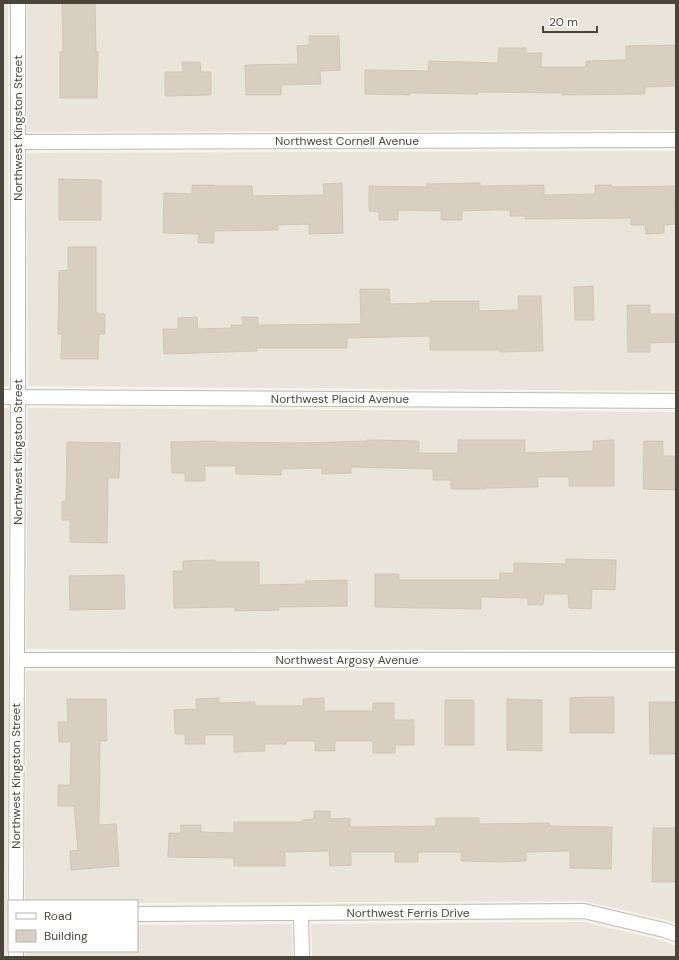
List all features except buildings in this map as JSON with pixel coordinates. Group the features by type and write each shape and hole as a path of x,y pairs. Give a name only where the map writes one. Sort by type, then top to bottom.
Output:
{"street":[{"name":"Northwest Kingston Street","path":"16,900 18,3"},
{"name":"Northwest Cornell Avenue","path":"18,142 676,140"},
{"name":"Northwest Placid Avenue","path":"3,397 676,401"},
{"name":"Northwest Argosy Avenue","path":"17,660 676,660"},
{"name":"Northwest Ferris Drive","path":"138,914 584,911 676,934"},
{"path":"301,914 302,957"}],"shaded area":[{"path":"3,3 8,3 9,386 3,386"},
{"path":"27,3 676,3 676,130 27,132"},
{"path":"676,151 676,391 28,386 27,153"},
{"path":"3,408 9,408 7,957 3,957"},
{"path":"28,408 676,412 676,650 26,649"},
{"path":"26,671 676,671 676,923 584,901 138,903 138,900 25,900"},
{"path":"584,922 661,940 676,946 676,957 312,957 311,924"},
{"path":"292,924 293,957 26,957 26,952 138,952 138,925"}]}
